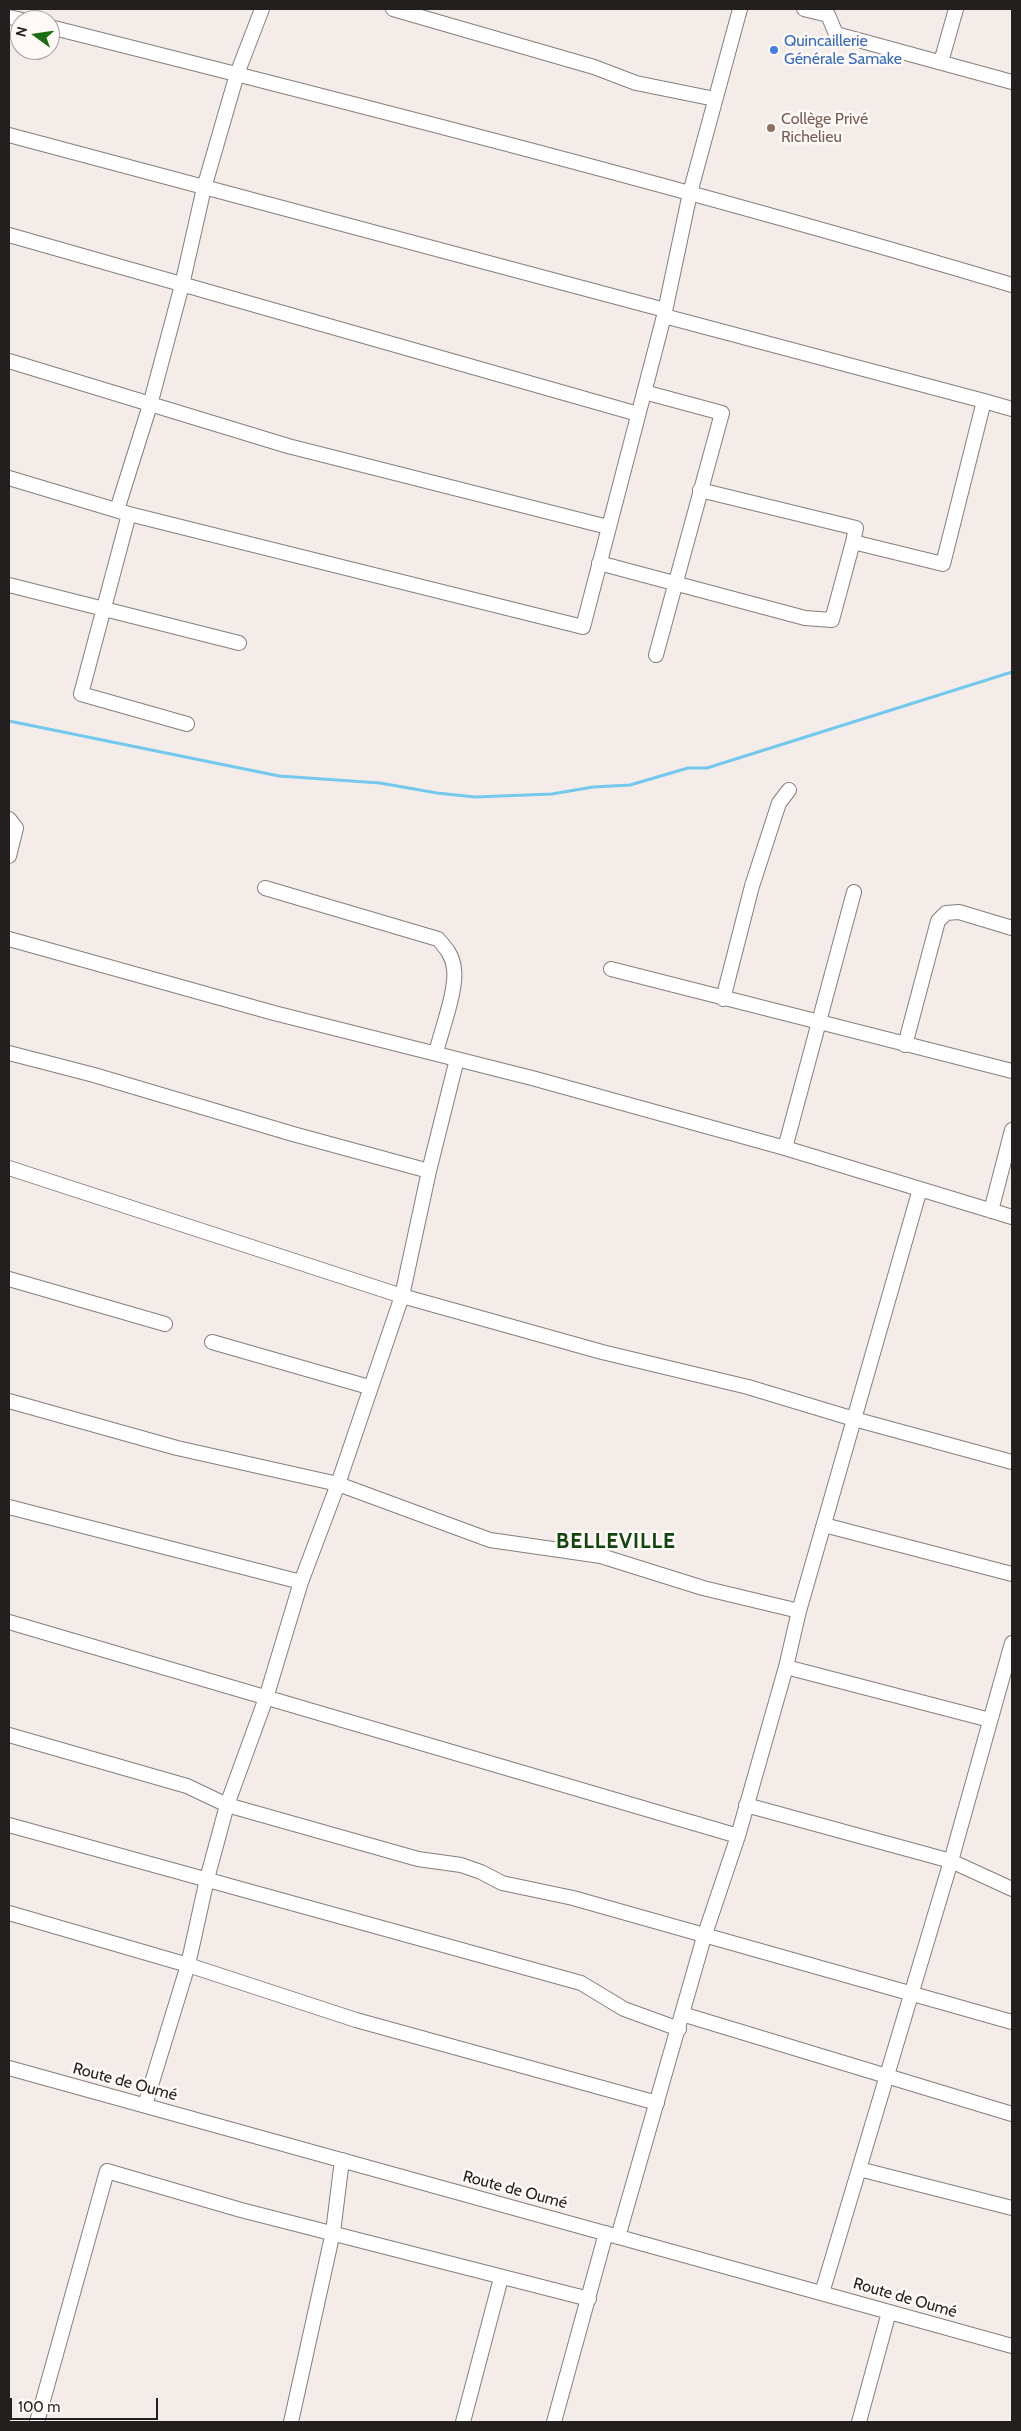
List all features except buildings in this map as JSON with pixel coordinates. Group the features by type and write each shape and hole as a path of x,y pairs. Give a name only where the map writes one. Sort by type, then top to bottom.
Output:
{"street":[{"path":"187,724 82,694 103,608 123,512 182,285 204,188 237,74 262,9"},
{"path":"393,9 594,67 636,83 715,99"},
{"path":"9,478 123,512 583,627 664,313 690,193 740,9"},
{"path":"804,9 828,15 836,34 1012,82"},
{"path":"941,62 956,9"},
{"path":"60,30 237,74 832,231 1012,285"},
{"path":"9,135 1012,409"},
{"path":"9,235 638,414"},
{"path":"9,361 288,446 608,527"},
{"path":"644,392 722,413 656,655"},
{"path":"853,542 943,564 984,402"},
{"path":"599,563 805,618 832,620 856,528 700,490"},
{"path":"9,585 239,643"},
{"path":"723,999 752,886 780,803 789,790"},
{"path":"9,819 16,828 9,856"},
{"path":"265,888 438,939 449,952 454,968 454,981 436,1053"},
{"path":"785,1148 854,892"},
{"path":"905,1044 938,921 946,913 958,912 1012,928"},
{"path":"9,939 274,1013 436,1053 785,1148 1012,1217"},
{"path":"611,970 1012,1071"},
{"path":"9,1053 94,1075 284,1131 429,1170"},
{"path":"145,2106 188,1965 207,1879 227,1805 266,1698 301,1582 338,1484 369,1386 402,1296 429,1170 457,1059"},
{"path":"991,1211 1012,1130"},
{"path":"9,1168 402,1296 602,1352 748,1387 854,1419 1012,1462"},
{"path":"554,2422 589,2300 657,2102 704,1937 738,1836 786,1667 799,1611 920,1189"},
{"path":"9,1279 165,1324"},
{"path":"212,1342 369,1386"},
{"path":"9,1400 178,1448 338,1484 490,1540 601,1556 703,1588 799,1611"},
{"path":"9,1507 301,1582"},
{"path":"824,1525 1012,1574"},
{"path":"9,1622 738,1836"},
{"path":"822,2293 951,1861 1012,1643"},
{"path":"786,1667 990,1720"},
{"path":"9,1735 187,1786 227,1805 418,1859 462,1865 502,1883 573,1898 704,1937 1012,2022"},
{"path":"746,1805 951,1861 1012,1889"},
{"path":"9,1825 581,1984 624,2009 679,2028"},
{"path":"9,1913 188,1965 356,2020 657,2102"},
{"path":"682,2014 1012,2114"},
{"name":"Route de Oumé","path":"9,2068 1012,2346"},
{"path":"291,2422 333,2232 342,2160"},
{"path":"859,2169 1012,2208"},
{"path":"37,2422 107,2171 241,2210 333,2232 589,2300"},
{"path":"463,2422 501,2278"},
{"path":"858,2422 889,2312"}],"waterway":[{"path":"9,721 279,776 380,783 437,793 475,797 552,794 593,787 630,785 688,768 707,768 1012,672"}],"place":[{"name":"Quincaillerie Générale Samake","path":"774,50"},
{"name":"Collège Privé Richelieu","path":"771,128"}],"district":[{"name":"BELLEVILLE","path":"616,1542"}]}
